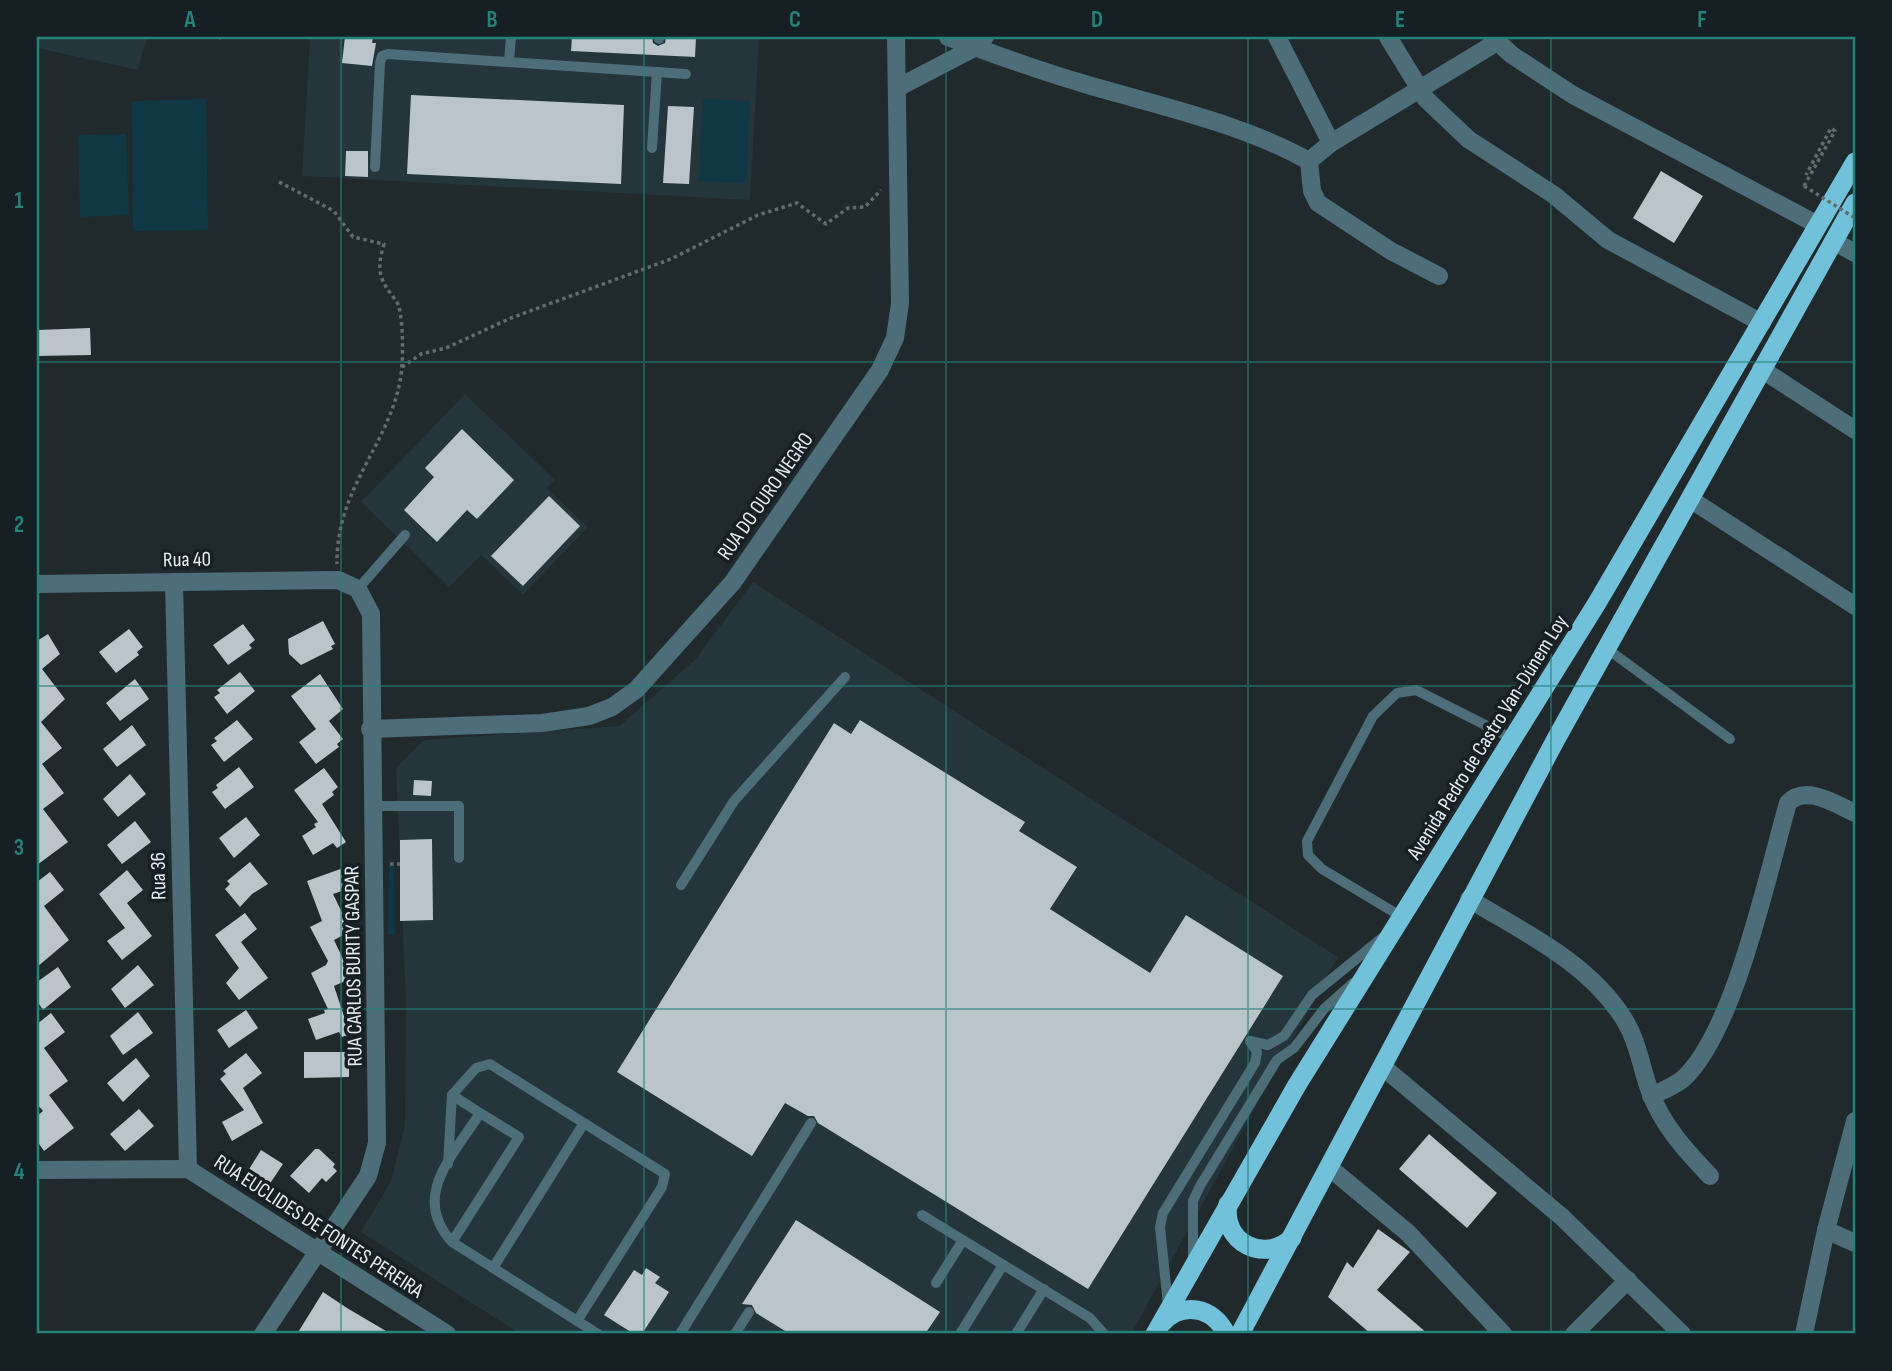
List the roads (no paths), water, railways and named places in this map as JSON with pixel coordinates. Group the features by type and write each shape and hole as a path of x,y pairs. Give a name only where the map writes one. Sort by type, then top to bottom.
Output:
{"highway":[{"name":"Avenida Pedro de Castro Van-Dúnem Loy","path":"1156,1332 1231,1196 1513,738 1762,324 1855,162"},
{"path":"1156,1332 1174,1313 1192,1309 1216,1318 1239,1333 1297,1230 1469,900 1606,648 1855,203"},
{"path":"1231,1196 1227,1208 1229,1226 1239,1241 1249,1247 1261,1250 1279,1247 1297,1230"}],"street":[{"name":"RUA DO OURO NEGRO","path":"370,729 567,720 612,707 636,690 733,582 889,354 899,320 896,37"},
{"path":"948,37 980,42 1085,84 1179,109 1254,133 1309,161"},
{"path":"1277,37 1331,143"},
{"path":"1388,37 1435,109 1468,139 1554,195 1608,240 1762,324"},
{"path":"1309,161 1331,143 1494,39 1573,95 1818,225"},
{"path":"897,88 980,42"},
{"path":"1309,161 1312,191 1318,203 1391,251 1439,276"},
{"path":"1833,241 1855,253"},
{"path":"1760,369 1855,430"},
{"path":"1690,499 1855,606"},
{"name":"Rua 40","path":"37,584 338,580 358,589"},
{"name":"Rua 36","path":"174,582 188,1169"},
{"name":"RUA CARLOS BURITY GASPAR","path":"263,1334 368,1176 377,1143 370,729 371,614 358,589"},
{"path":"1651,1096 1685,1077 1713,1036 1750,937 1788,803 1800,794 1810,794 1855,813"},
{"path":"1469,900 1554,950 1581,969 1605,994 1624,1020 1637,1045 1651,1096 1672,1133 1710,1176"},
{"path":"1383,1067 1562,1217 1682,1334"},
{"path":"1804,1334 1826,1230 1855,1121"},
{"path":"1330,1168 1408,1233 1503,1334"},
{"name":"RUA EUCLIDES DE FONTES PEREIRA","path":"37,1171 188,1169 447,1334"},
{"path":"1826,1230 1855,1243"},
{"path":"1574,1334 1629,1280"}],"lane":[{"path":"509,61 511,37"},
{"path":"375,167 382,56 388,54 686,74"},
{"path":"653,148 657,72"},
{"path":"358,589 405,535"},
{"path":"1606,648 1730,739"},
{"path":"681,885 734,801 845,677"},
{"path":"1169,1310 1160,1227 1163,1213 1255,1063 1257,1052 1250,1041 1268,1045 1284,1036 1312,995 1400,921 1322,869 1308,855 1307,841 1373,716 1397,693 1416,690 1513,738"},
{"path":"373,806 459,806 459,858"},
{"path":"1193,1266 1193,1201 1207,1175 1277,1060 1294,1048 1324,1009 1373,965"},
{"path":"448,1164 452,1095 476,1068 490,1064 661,1169 666,1179 577,1321"},
{"path":"452,1095 519,1137 452,1242"},
{"path":"480,1113 434,1187 432,1204 443,1232 452,1242 598,1334"},
{"path":"493,1268 584,1123"},
{"path":"680,1334 811,1124"},
{"path":"922,1215 1090,1318 1104,1334"},
{"path":"936,1283 963,1240"},
{"path":"960,1334 1003,1265"},
{"path":"1016,1334 1044,1289"},
{"path":"735,1334 749,1311"}]}
